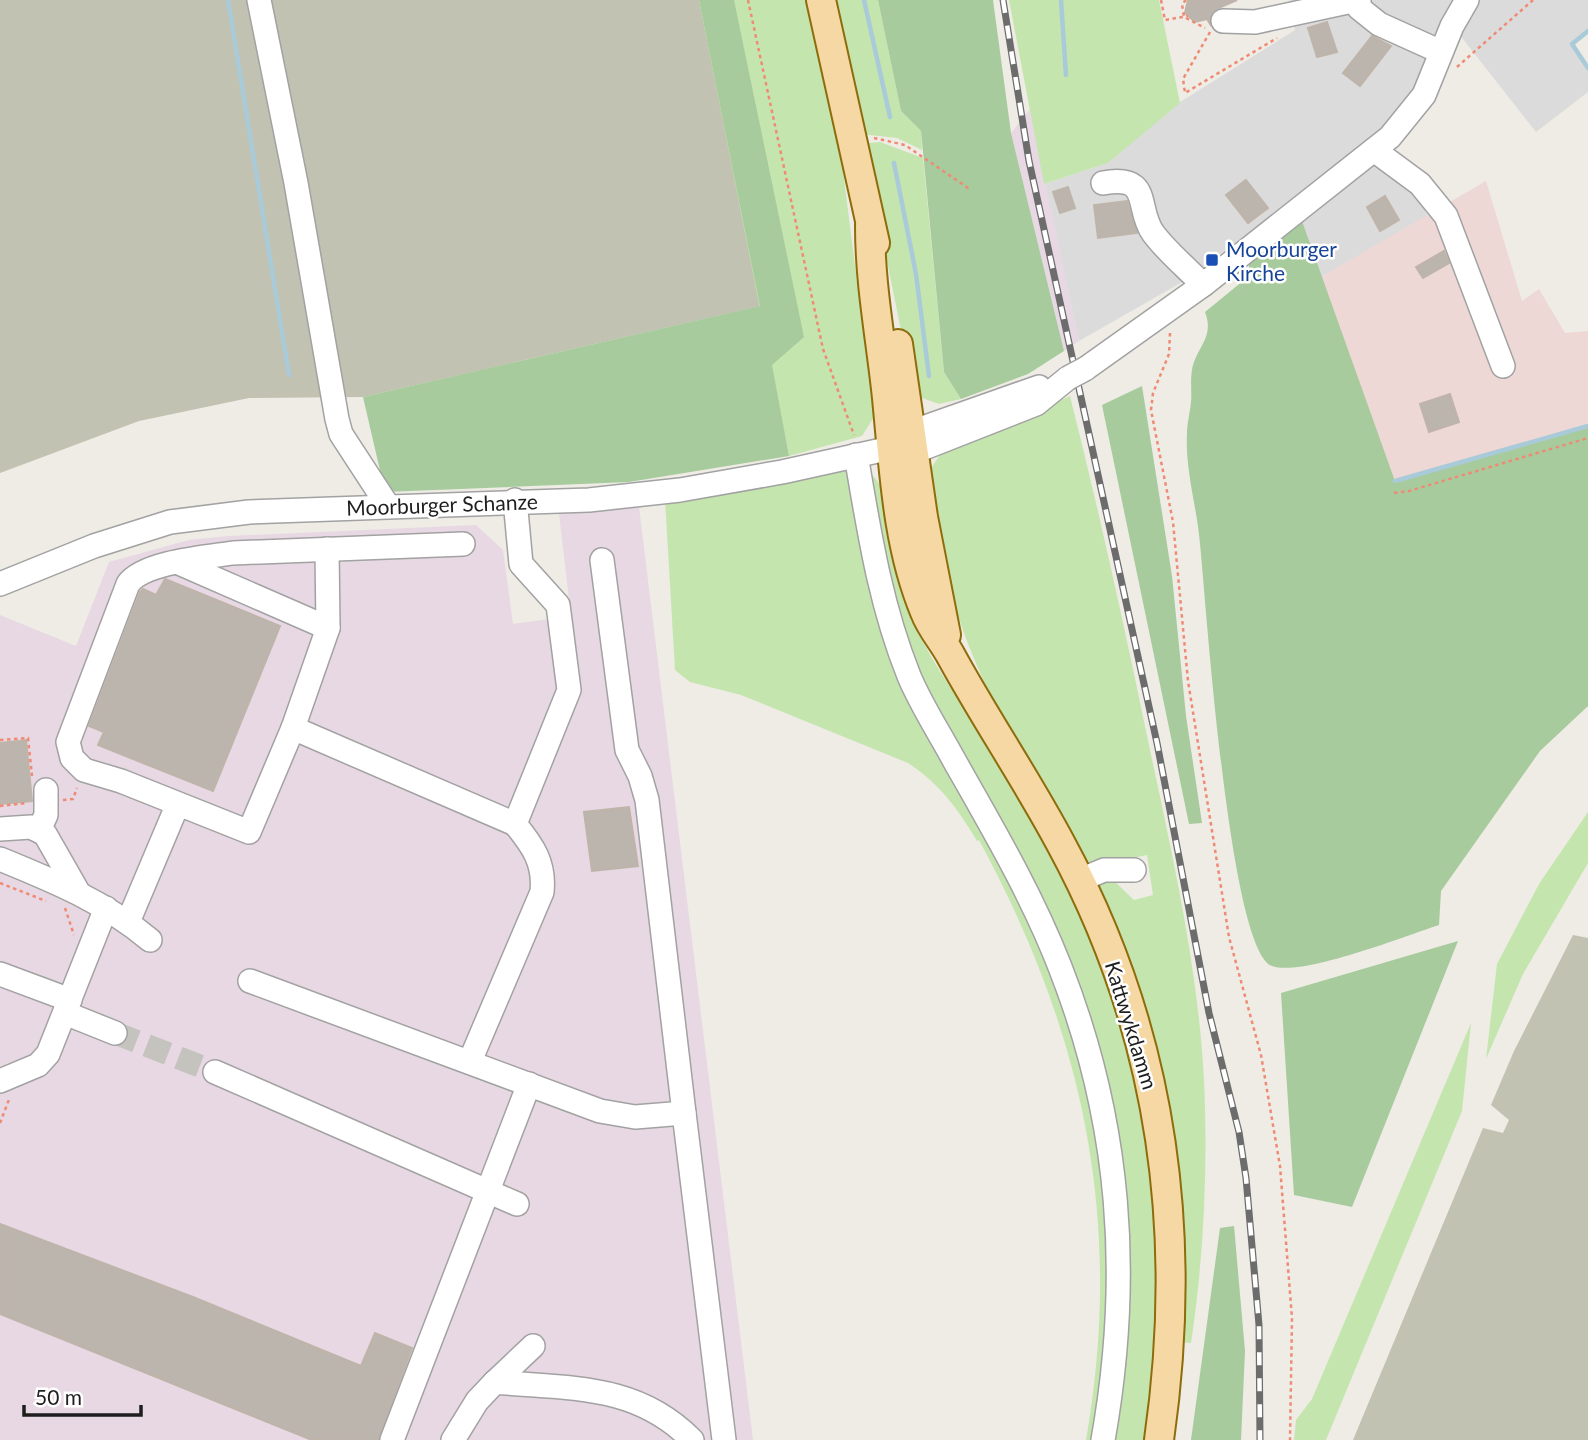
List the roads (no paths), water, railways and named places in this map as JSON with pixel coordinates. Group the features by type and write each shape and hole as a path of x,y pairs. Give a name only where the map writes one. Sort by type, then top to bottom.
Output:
{"main road":[{"name":"Kattwykdamm","path":"821,0 870,226 884,274 905,444 901,524 914,581 926,615 1027,782 1080,880 1129,1003 1151,1085 1164,1157 1172,1294 1159,1440"}],"street":[{"path":"259,0 296,183 337,419 345,441 388,506"},
{"path":"1217,25 1287,17 1358,0 1359,8 1379,24 1441,52"},
{"name":"Moorburger Schanze","path":"0,584 94,545 170,522 249,512 516,500 589,500 680,490 905,444 1076,373 1203,285 1374,150 1390,136 1424,95 1441,52 1467,0"},
{"path":"1374,150 1420,184 1446,216 1503,366"},
{"path":"1103,183 1123,181 1136,188 1144,203 1152,231 1203,285"},
{"path":"856,455 876,575 890,626 910,678 1045,933 1079,1022 1100,1099 1112,1161 1121,1274 1110,1398 1103,1440"},
{"path":"515,824 569,690 558,605 521,564 516,500"},
{"path":"327,549 328,628 293,728 249,832 177,806 121,781 84,770 72,758 68,741 128,584 136,575 179,563 233,553 327,549 463,544"},
{"path":"602,560 627,750 640,776 647,800 724,1440"},
{"path":"179,563 328,628"},
{"path":"293,728 515,824 533,846 540,862 542,892 470,1061"},
{"path":"39,830 46,815 40,796"},
{"path":"128,922 177,806"},
{"path":"0,829 23,827 39,830 57,853 77,890"},
{"path":"0,859 77,890 128,922 150,940"},
{"path":"1080,880 1104,870 1134,870"},
{"path":"0,1081 38,1065 48,1054 106,908"},
{"path":"0,974 115,1033"},
{"path":"250,981 618,1115 684,1113"},
{"path":"215,1072 517,1204"},
{"path":"392,1440 529,1084"},
{"path":"453,1440 477,1401 533,1346"},
{"path":"495,1382 617,1393 655,1410 692,1440"}],"waterway":[{"path":"228,0 289,375"},
{"path":"864,0 890,117"},
{"path":"1061,0 1066,75"},
{"path":"1588,31 1572,44 1588,68"},
{"path":"894,163 916,274 929,376"},
{"path":"1395,481 1588,426"}],"tunnel":[{"path":"115,1033 215,1072"}],"railway":[{"path":"1003,0 1029,161 1157,743 1209,1013 1239,1132 1246,1178 1259,1325 1260,1440"}],"place":[{"name":"Moorburger Kirche","path":"1212,260"}]}
